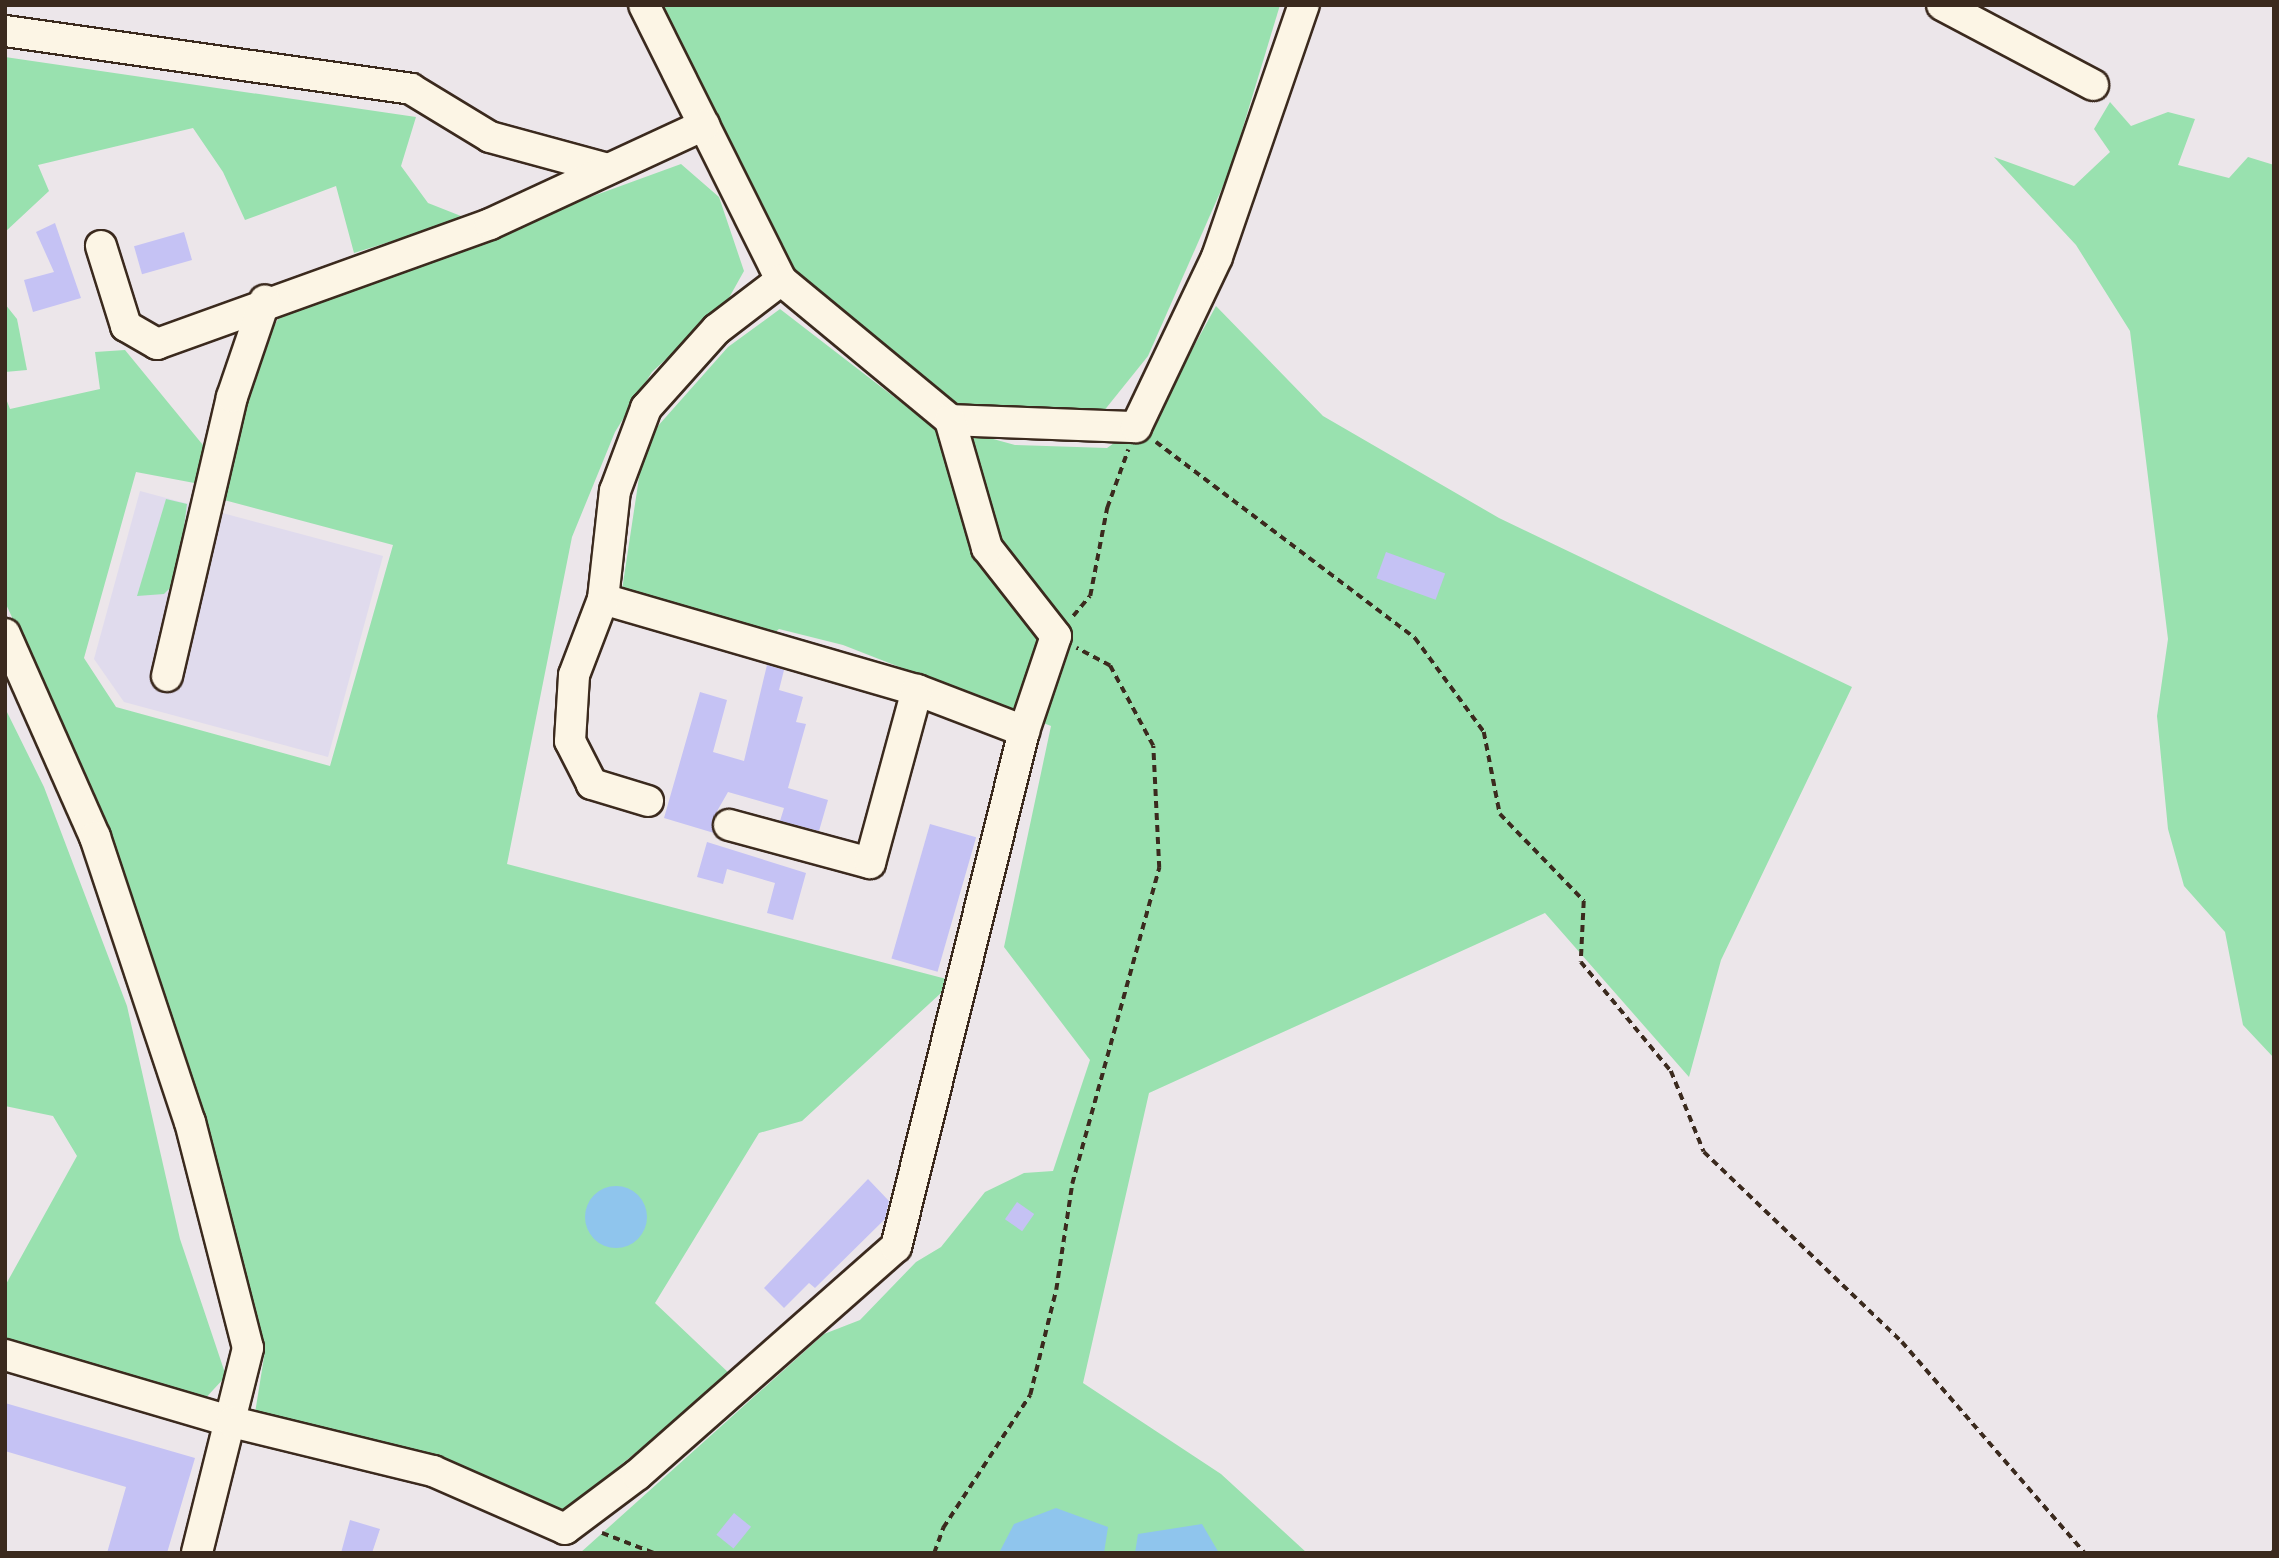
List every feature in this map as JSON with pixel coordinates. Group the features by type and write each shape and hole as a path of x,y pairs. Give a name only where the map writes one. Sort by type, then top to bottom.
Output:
{"street":[{"path":"5,1355 232,1422 433,1471 564,1541 896,1247 1024,731 1056,636 987,548 950,420 781,280 644,5"},
{"path":"950,420 1136,427 1217,257 1304,5"},
{"path":"1942,5 2093,85"},
{"path":"5,32 411,89 490,137 608,169"},
{"path":"101,246 126,326 158,344 265,300 490,224 704,125"},
{"path":"648,801 592,785 570,741 574,675 603,599 615,491 646,408 717,329 781,280"},
{"path":"167,676 232,397 265,300"},
{"path":"603,599 917,690 1024,731"},
{"path":"5,634 95,837 190,1122 248,1348 232,1422 197,1553"},
{"path":"729,825 870,863 917,690"}],"path":[{"path":"934,1553 943,1528 1030,1395 1056,1290 1072,1184 1159,868 1153,746 1110,666 1056,636 1090,596 1107,508 1136,427 1415,638 1484,732 1500,814 1584,901 1581,962 1671,1070 1704,1152 1902,1342 2085,1553"},
{"path":"564,1541 609,1534 653,1553"}],"shaded area":[{"path":"140,491 383,556 328,757 124,702 94,659"}],"green space":[{"path":"653,5 1280,5 1230,170 1148,356 1099,417 952,410 789,275"},
{"path":"5,57 416,117 401,166 428,203 466,218 354,253 336,186 245,220 223,172 193,128 38,165 49,191 5,232"},
{"path":"2110,102 2131,126 2168,112 2195,119 2178,165 2229,178 2248,157 2274,165 2274,1058 2243,1025 2225,932 2184,886 2168,829 2157,716 2168,639 2130,331 2076,245 1994,157 2074,186 2110,152 2094,129"},
{"path":"681,164 719,197 744,271 725,305 652,372 615,432 572,537 507,864 954,981 802,1121 759,1133 655,1303 731,1375 563,1512 438,1456 255,1413 265,1351 203,1114 107,825 5,602 5,396 10,409 100,389 95,352 125,350 207,450 205,485 136,472 84,658 116,707 330,766 393,545 224,500 259,350 285,308"},
{"path":"5,304 17,319 27,370 5,372"},
{"path":"1216,306 1323,416 1499,518 1852,687 1721,960 1689,1077 1545,913 1149,1093 1083,1383 1221,1474 1307,1553 580,1553 824,1334 860,1320 916,1262 941,1247 985,1192 1024,1173 1053,1171 1090,1060 1004,947 1051,726 843,645 779,629 769,637 622,590 640,471 657,427 728,347 780,309 924,420 1015,445 1107,448 1158,412"},
{"path":"166,499 187,504 177,581 164,594 137,596"},
{"path":"5,708 44,787 127,1006 180,1239 226,1376 201,1403 5,1341 5,1286 77,1156 53,1116 5,1106"}],"water":[{"path":"610,1186 622,1186 638,1195 645,1205 645,1229 638,1239 622,1248 610,1248 599,1243 590,1234 585,1223 585,1211 590,1200 599,1191"},
{"path":"1056,1508 1108,1527 1104,1553 999,1553 1014,1524"},
{"path":"1202,1524 1219,1553 1135,1553 1138,1534"}],"building":[{"path":"55,223 81,298 33,312 24,280 54,272 36,232"},
{"path":"184,232 192,260 142,274 134,246"},
{"path":"1386,552 1445,574 1436,600 1376,578"},
{"path":"767,665 784,670 779,690 803,697 796,722 806,724 788,788 828,800 819,831 780,821 784,808 728,792 712,820 714,833 664,818 700,692 727,700 713,752 744,761"},
{"path":"930,824 976,837 938,972 891,959"},
{"path":"707,842 806,873 793,920 767,913 775,883 727,869 723,884 697,877"},
{"path":"868,1179 889,1201 885,1219 815,1288 809,1283 784,1308 764,1288"},
{"path":"1017,1202 1034,1214 1022,1231 1005,1219"},
{"path":"5,1403 195,1458 167,1553 107,1553 126,1487 5,1451"},
{"path":"734,1513 751,1527 733,1549 716,1535"},
{"path":"350,1520 380,1529 372,1553 341,1553"}]}
